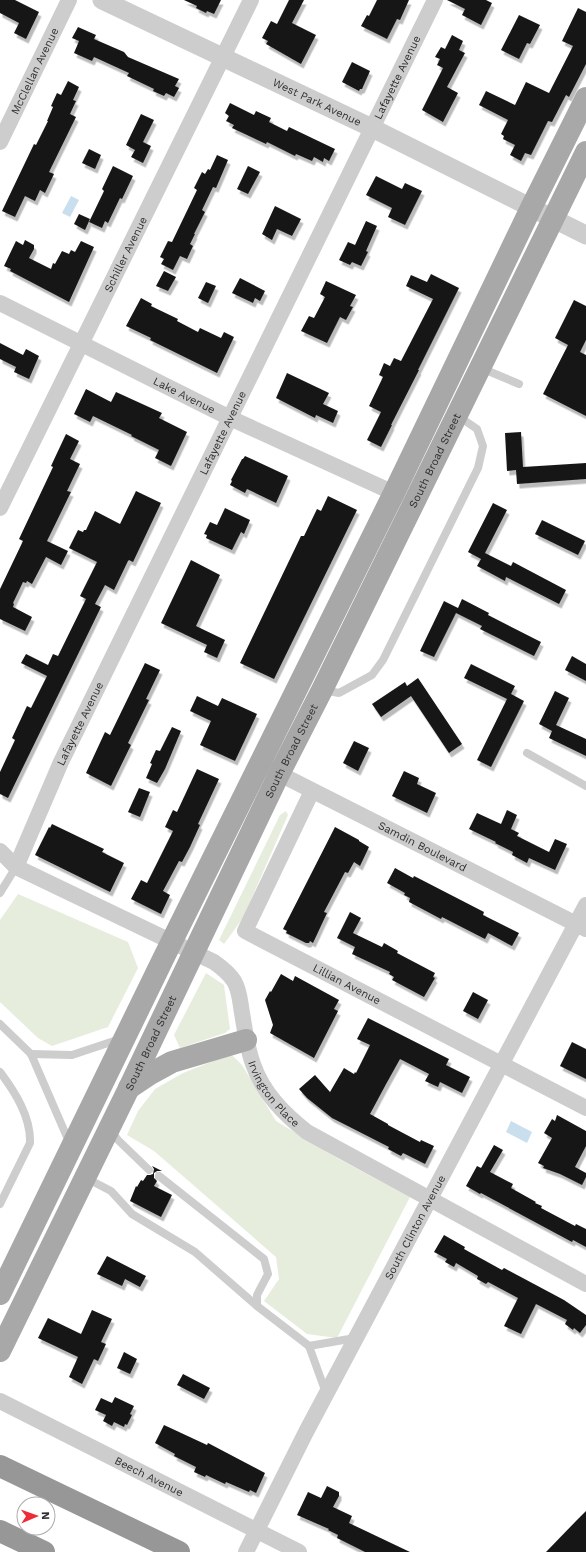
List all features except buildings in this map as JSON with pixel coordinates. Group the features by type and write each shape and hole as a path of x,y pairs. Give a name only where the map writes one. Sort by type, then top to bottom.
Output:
{"highway":[{"path":"0,1466 179,1552"},
{"path":"0,1531 44,1552"}],"main road":[{"name":"South Broad Street","path":"1,1292 171,942 394,493 531,208 586,98"},
{"name":"South Broad Street","path":"0,1351 129,1088 279,774 322,690 586,152"},
{"path":"129,1088 172,1062 246,1040"}],"street":[{"name":"McClellan Avenue","path":"0,142 69,0"},
{"name":"West Park Avenue","path":"102,0 372,128 586,235"},
{"name":"Schiller Avenue","path":"0,508 251,0"},
{"name":"Lafayette Avenue","path":"16,867 61,762 435,0"},
{"name":"Lake Avenue","path":"0,302 230,418 394,493"},
{"name":"Samdin Boulevard","path":"259,765 581,926"},
{"name":"Lillian Avenue","path":"312,791 245,931 586,1108"},
{"name":"Irvington Place","path":"0,851 16,867 214,962 225,970 234,981 239,993 246,1040 253,1065 262,1084 275,1103 290,1119 307,1132 586,1284"},
{"name":"South Clinton Avenue","path":"246,1552 326,1394 501,1064 581,926 586,905"},
{"name":"Beech Avenue","path":"0,1400 256,1532 299,1552"}],"lane":[{"path":"480,368 519,384"},
{"path":"322,690 339,693 372,675 379,665 410,606 478,468 483,446 477,429 456,415"},
{"path":"527,753 586,786"},
{"path":"0,893 16,867"},
{"path":"0,1024 32,1054 72,1147"},
{"path":"32,1054 72,1055 124,1038"},
{"path":"0,1072 15,1094 23,1111 30,1133 30,1144 0,1204"},
{"path":"109,1129 118,1140 149,1170"},
{"path":"160,1176 264,1259 268,1274 257,1295 257,1306"},
{"path":"85,1177 111,1191 132,1214 195,1252 257,1306 309,1346 326,1394"},
{"path":"309,1346 356,1338"}],"green space":[{"path":"286,811 288,815 243,918 224,944 219,940 280,815"},
{"path":"18,894 128,942 138,968 108,1027 52,1046 38,1038 0,1002 0,920"},
{"path":"206,973 224,985 230,1029 225,1033 180,1048 174,1035"},
{"path":"231,1054 242,1065 276,1121 339,1159 410,1197 337,1338 307,1334 264,1301 279,1279 276,1257 154,1151 127,1135 138,1111 155,1089 183,1073"}],"water":[{"path":"71,196 79,200 70,217 62,213"},
{"path":"511,1121 532,1132 527,1143 506,1132"}]}
